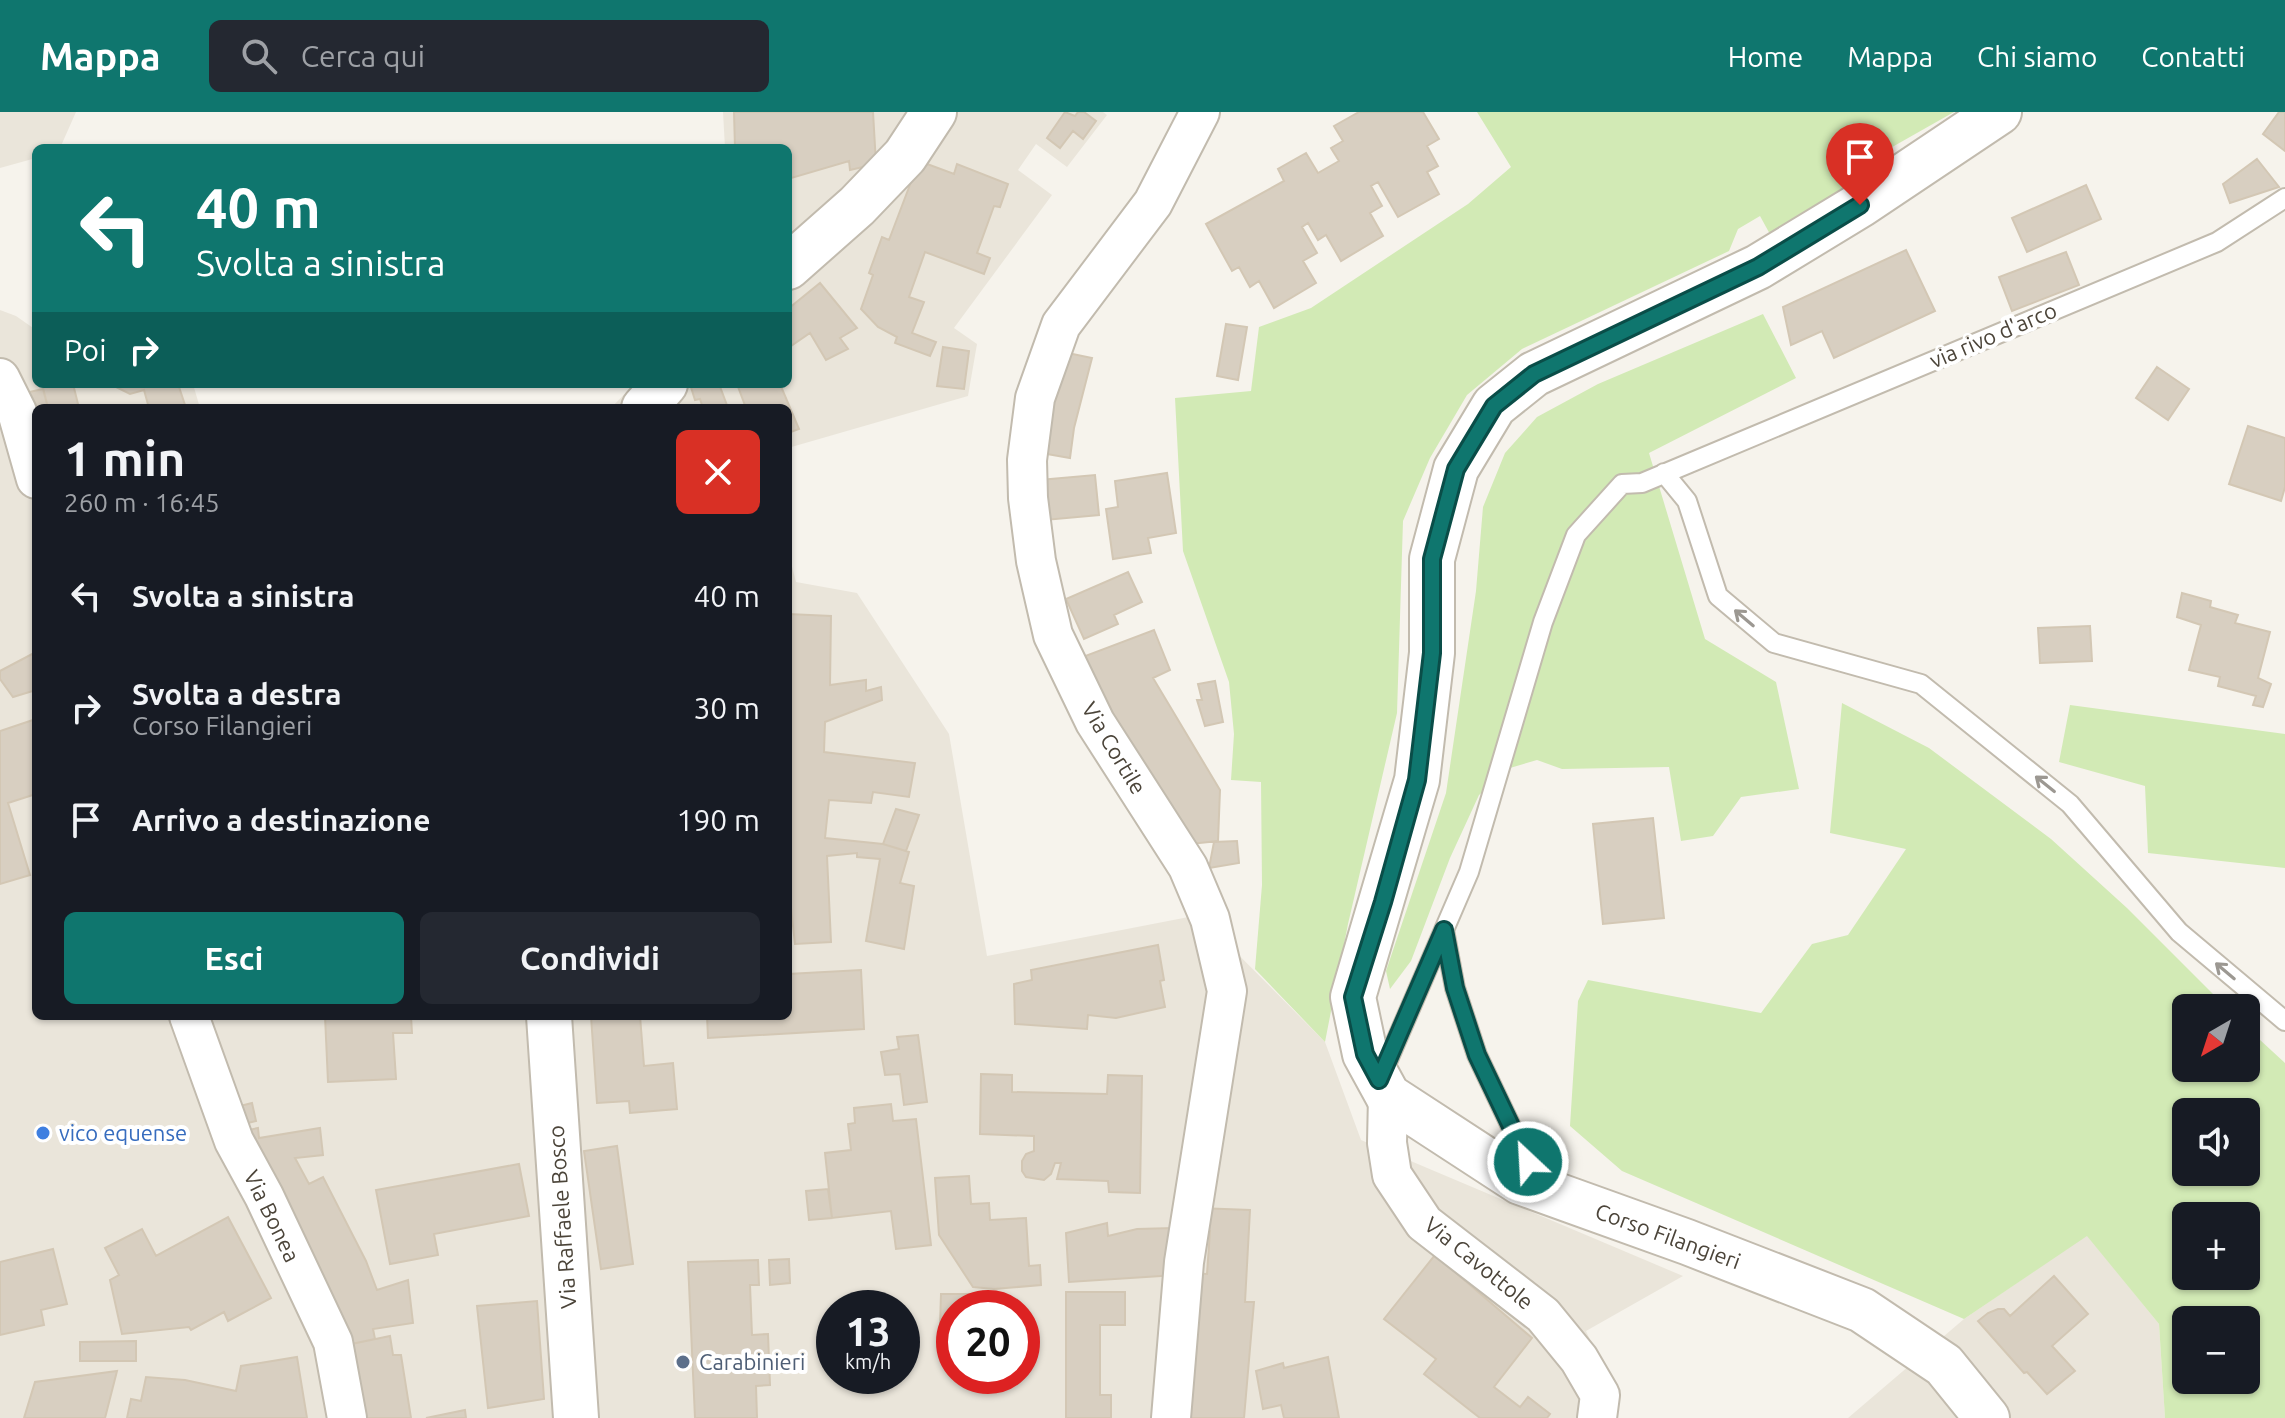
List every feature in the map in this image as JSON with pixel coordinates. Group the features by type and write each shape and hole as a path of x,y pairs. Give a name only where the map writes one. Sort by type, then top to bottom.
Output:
{"street":[{"path":"792,263 857,206 905,156 934,112"},
{"name":"Via Cortile","path":"1171,1418 1184,1262 1227,991 1210,919 1188,867 1095,722 1053,635 1036,561 1027,460 1035,398 1061,325 1153,203 1200,112"},
{"path":"1384,1088 1365,1054 1353,997 1417,780 1432,653 1432,559 1456,469 1494,406 1534,374 1758,267 1860,205 1999,112"},
{"path":"0,378 17,412 32,465"},
{"path":"648,404 662,388"},
{"name":"Via Bonea","path":"190,1020 234,1141 264,1196 333,1342 347,1418"},
{"name":"Via Raffaele Bosco","path":"549,1020 576,1418"},
{"name":"Corso Filangieri","path":"1384,1088 1520,1182 1862,1310 1944,1365 1987,1418"},
{"name":"Via Cavottole","path":"1384,1088 1392,1175 1424,1223 1543,1315 1579,1359 1600,1395 1597,1418"}],"lane":[{"name":"via rivo d'arco","path":"1384,1088 1469,872 1543,622 1576,535 1622,484 1642,483 2217,242 2285,198"},
{"path":"1664,473 1687,501 1718,596 1774,643 1921,684 2070,804 2179,932 2285,1021"},
{"path":"1444,930 1455,988 1477,1055 1541,1189"}],"shaded area":[{"path":"0,112 76,112 62,144 32,144 32,159 0,168"},
{"path":"723,112 1103,112 1107,115 1067,167 1036,144 1018,170 1052,195 954,328 977,344 968,396 792,447 792,404 615,404 630,388 792,388 792,144 725,144"},
{"path":"0,310 32,327 32,388 194,388 199,404 32,404 32,1020 792,1020 792,566 796,582 857,593 949,734 987,956 1199,915 1325,1042 1361,1140 1683,1276 1586,1331 1612,1386 1608,1418 0,1418"},
{"path":"2087,1235 2159,1324 2165,1418 1848,1418 1964,1319"}],"green space":[{"path":"1477,112 1954,112 1864,163 1870,181 1771,236 1760,216 1738,229 1729,251 1522,349 1467,395 1430,458 1403,521 1397,713 1348,924 1325,1042 1255,969 1262,885 1261,782 1231,780 1234,734 1229,682 1183,551 1175,398 1251,391 1259,327 1311,308 1468,204 1511,167"},
{"path":"1763,314 1796,378 1649,453 1705,639 1776,682 1799,789 1741,797 1713,836 1681,841 1669,767 1562,769 1537,760 1510,768 1479,795 1450,858 1411,961 1390,989 1386,971 1446,793 1476,591 1483,507 1505,453 1537,417 1598,384"},
{"path":"1842,703 1929,748 2051,839 2127,908 2213,994 2172,994 2172,1082 2260,1082 2260,1040 2285,1063 2285,1418 2165,1418 2159,1324 2087,1236 1964,1319 1622,1171 1570,1126 1578,1001 1588,980 1761,1013 1812,944 1848,935 1906,849 1830,833"},
{"path":"2070,705 2285,734 2285,868 2148,853 2145,786 2059,762"}],"building":[{"path":"734,112 873,112 876,164 850,170 849,161 792,178 792,144 735,144"},
{"path":"1065,112 1075,116 1078,112 1084,112 1096,121 1083,139 1073,131 1060,148 1047,138"},
{"path":"1359,112 1423,112 1439,139 1427,146 1438,166 1427,172 1439,194 1398,217 1378,182 1371,186 1382,206 1370,213 1383,236 1341,261 1326,235 1318,240 1308,223 1302,227 1317,253 1303,261 1316,283 1274,308 1259,281 1250,287 1239,267 1232,271 1206,224 1284,181 1278,169 1306,153 1318,173 1339,161 1331,148 1343,141 1334,126"},
{"path":"2279,112 2285,112 2285,151 2263,134"},
{"path":"2257,159 2279,187 2230,203 2223,184"},
{"path":"919,161 954,174 957,164 1008,184 1000,207 994,206 977,253 990,258 984,274 925,252 909,297 924,302 912,333 936,342 930,356 895,343 897,337 878,327 861,309 882,237 889,240"},
{"path":"2086,185 2101,219 2027,252 2012,218"},
{"path":"1906,250 1935,311 1834,358 1822,331 1791,345 1783,307"},
{"path":"2066,252 2079,285 2012,311 1999,277"},
{"path":"820,283 857,328 840,338 848,349 826,360 810,333 792,345 792,306"},
{"path":"1226,324 1247,327 1238,380 1217,376"},
{"path":"943,347 969,351 964,389 937,386"},
{"path":"1063,352 1092,358 1074,428 1070,458 1041,453"},
{"path":"2157,367 2189,389 2168,420 2136,398"},
{"path":"43,388 74,388 78,404 47,404"},
{"path":"118,388 179,388 185,404 148,404 144,390 130,394"},
{"path":"691,388 720,388 726,404 702,404 700,399 695,400"},
{"path":"738,388 782,388 788,404 744,404"},
{"path":"43,389 47,404 32,404 32,421 25,393"},
{"path":"792,412 799,429 792,432"},
{"path":"2248,426 2285,438 2285,487 2281,501 2229,484"},
{"path":"1167,473 1176,533 1148,538 1151,553 1113,559 1106,509 1118,507 1115,481"},
{"path":"1095,475 1099,515 1045,520 1040,480"},
{"path":"1128,572 1142,602 1114,615 1118,624 1084,639 1066,599"},
{"path":"2182,593 2211,601 2210,607 2238,615 2235,623 2270,632 2258,678 2271,684 2263,707 2253,705 2256,696 2218,686 2220,677 2189,670 2201,625 2177,617"},
{"path":"792,614 831,616 830,685 866,680 866,691 881,687 882,700 825,722 824,752 915,763 909,797 873,792 871,803 829,800 825,838 883,844 909,852 900,883 914,886 904,949 866,941 880,859 857,857 857,853 827,856 831,942 795,944 792,917"},
{"path":"2090,626 2092,661 2040,663 2038,628"},
{"path":"1154,630 1170,670 1153,678 1220,790 1218,841 1190,844 1101,710 1080,658"},
{"path":"32,654 32,691 13,697 0,679 0,671"},
{"path":"1215,681 1223,722 1205,726 1197,700 1202,700 1198,684"},
{"path":"32,720 32,795 8,803 30,875 0,884 0,731"},
{"path":"896,809 919,815 906,851 883,844"},
{"path":"1653,818 1664,918 1603,924 1593,824"},
{"path":"1237,841 1239,863 1209,868 1214,842"},
{"path":"1158,945 1165,1007 1116,1018 1088,1015 1087,1029 1015,1024 1014,984 1032,980 1031,970"},
{"path":"861,970 864,1029 708,1038 707,1020 792,1020 792,974"},
{"path":"325,1020 411,1020 412,1033 393,1033 396,1079 328,1082"},
{"path":"591,1020 640,1020 644,1066 673,1063 677,1109 630,1113 629,1101 597,1103"},
{"path":"918,1035 927,1102 904,1105 900,1074 885,1075 881,1052 899,1049 897,1037"},
{"path":"981,1074 1012,1075 1012,1092 1107,1094 1108,1075 1142,1076 1140,1193 1109,1192 1108,1181 1057,1179 1061,1163 1055,1163 1051,1174 1044,1180 1026,1177 1022,1171 1022,1161 1026,1154 1034,1151 1034,1136 980,1134"},
{"path":"252,1103 256,1121 244,1124 240,1106"},
{"path":"891,1104 893,1121 916,1119 931,1245 896,1249 891,1211 832,1218 825,1153 851,1150 848,1124 855,1123 854,1108"},
{"path":"258,1128 259,1138 320,1128 323,1155 295,1158 309,1184 323,1177 366,1261 377,1290 408,1280 413,1323 373,1329 375,1339 342,1346 238,1132"},
{"path":"617,1146 633,1264 601,1269 584,1151"},
{"path":"519,1164 529,1216 434,1234 438,1255 390,1264 376,1190"},
{"path":"969,1176 971,1204 989,1203 990,1220 1026,1218 1029,1266 1040,1265 1041,1285 994,1289 973,1287 939,1235 935,1178"},
{"path":"828,1189 832,1218 809,1220 806,1191"},
{"path":"1198,1208 1250,1210 1245,1302 1254,1302 1244,1418 1181,1418 1189,1273 1207,1274 1210,1231 1197,1230"},
{"path":"228,1217 271,1298 228,1321 224,1312 191,1330 189,1327 122,1334 110,1280 119,1275 105,1248 142,1229 156,1256"},
{"path":"1107,1223 1108,1236 1137,1229 1173,1228 1176,1275 1069,1282 1066,1233"},
{"path":"53,1249 67,1304 41,1310 44,1325 0,1335 0,1262"},
{"path":"1435,1255 1532,1338 1494,1387 1520,1407 1528,1397 1550,1414 1547,1418 1480,1418 1424,1374 1436,1359 1384,1319"},
{"path":"789,1259 790,1283 770,1285 769,1260"},
{"path":"758,1260 759,1285 750,1285 752,1335 768,1334 770,1385 756,1386 757,1418 695,1418 688,1262"},
{"path":"2054,1276 2088,1314 2052,1346 2075,1371 2047,1394 1978,1321 1998,1309 2004,1309 2010,1316"},
{"path":"1066,1292 1125,1292 1125,1325 1100,1325 1100,1395 1111,1395 1111,1418 1066,1418"},
{"path":"537,1301 544,1399 488,1408 477,1306"},
{"path":"390,1336 393,1355 401,1355 411,1418 358,1418 342,1346"},
{"path":"136,1341 136,1361 80,1361 80,1342"},
{"path":"297,1357 307,1418 127,1418 131,1399 141,1401 146,1377 185,1380 236,1391 241,1366"},
{"path":"1328,1357 1339,1418 1284,1418 1281,1405 1263,1409 1256,1371 1283,1363 1284,1368"},
{"path":"117,1371 105,1418 24,1418 35,1382"},
{"path":"465,1410 466,1418 426,1418"}],"place":[{"name":"vico equense","path":"43,1133"},
{"name":"Carabinieri","path":"683,1362"}],"route":[{"path":"1528,1162 1477,1055 1455,988 1444,930 1379,1080 1365,1054 1353,997 1417,780 1432,653 1432,559 1456,469 1494,406 1534,374 1758,267 1860,205"}]}
